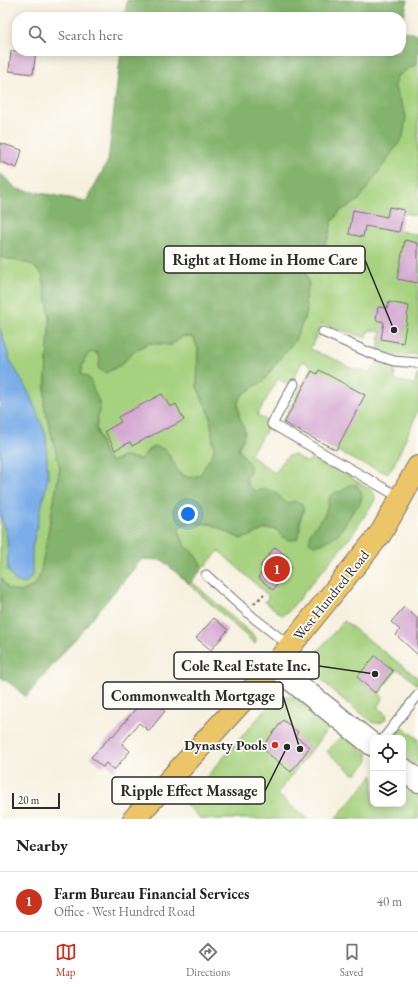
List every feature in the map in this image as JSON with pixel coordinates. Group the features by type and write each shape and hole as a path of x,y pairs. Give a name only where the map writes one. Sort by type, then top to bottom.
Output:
{"main road":[{"name":"West Hundred Road","path":"134,819 274,666 382,534 418,467"}],"street":[{"path":"274,666 370,743"},
{"path":"406,771 418,781"}],"lane":[{"path":"323,332 370,353 394,361 418,362"},
{"path":"294,384 272,424 401,498"},
{"path":"206,575 254,618 290,646"},
{"path":"386,735 418,695"}],"green space":[{"path":"127,0 408,0 405,12 126,12"},
{"path":"406,32 418,34 418,63 397,76 394,86 406,116 403,137 358,201 340,211 332,222 328,239 320,252 308,262 306,273 309,284 305,299 307,312 294,342 264,380 242,395 238,402 239,416 245,431 238,448 248,461 250,468 246,478 247,484 254,491 270,490 287,503 294,501 302,504 303,511 300,519 297,539 287,540 276,529 265,529 241,539 211,524 186,523 180,527 179,533 185,546 193,552 203,568 189,584 162,560 142,559 26,697 10,683 0,677 0,577 8,589 21,592 34,586 40,576 60,468 44,405 50,318 42,274 31,264 0,257 0,173 17,189 86,201 108,161 120,56 406,56","holes":["184,336 194,338 198,349 197,387 210,415 214,451 200,475 190,478 180,474 166,450 155,446 148,450 141,459 123,457 111,462 105,454 96,428 100,405 89,378 81,373 84,360 90,352 97,353 100,359 98,368 105,373 121,365 132,353 148,343 171,345"]},
{"path":"418,63 418,216 400,212 395,230 418,235 418,355 411,354 399,356 380,352 378,350 381,332 369,330 366,338 322,324 310,349 350,368 370,372 378,361 394,367 395,380 414,384 418,373 418,409 392,469 387,473 358,462 283,422 312,367 303,361 292,381 286,383 278,379 257,415 269,422 269,426 250,455 275,473 288,456 294,455 308,462 313,456 344,473 372,491 375,495 375,500 352,535 288,612 282,615 265,602 269,596 219,551 203,568 193,552 185,546 179,532 180,527 186,523 211,524 241,539 265,529 276,529 283,538 300,531 300,520 304,511 281,500 274,492 266,490 253,491 247,484 246,478 250,471 249,463 238,448 245,431 239,416 238,402 242,395 264,380 294,342 307,312 305,299 309,284 306,273 308,262 320,252 328,239 332,222 340,211 358,201 367,188 406,116 394,86 397,76"},
{"path":"0,257 31,264 42,274 50,318 44,405 60,468 40,576 34,586 21,592 8,589 0,577"},
{"path":"184,336 194,338 198,349 197,387 210,415 214,451 200,475 190,478 180,474 166,450 148,450 141,459 123,457 111,462 105,454 96,428 100,405 81,373 84,360 90,352 97,353 100,359 121,365 132,353 148,343 171,345"},
{"path":"349,485 357,485 362,493 361,502 339,533 322,544 314,545 309,542 311,532 325,514 330,496 336,492 341,492"},
{"path":"191,581 255,637 255,644 189,584"},
{"path":"344,621 418,678 418,685 398,669 379,692 383,698 377,707 387,715 384,721 380,723 374,723 342,698 326,684 315,669 314,662 316,653"},
{"path":"279,697 296,697 326,719 328,724 328,729 277,794 308,819 201,819 186,805 187,799 273,701"},
{"path":"402,727 418,739 418,760 413,767 406,758 406,735 398,735"},
{"path":"344,735 367,753 368,761 357,773 354,774 327,752 340,737"},
{"path":"370,778 370,807 406,807 406,784 418,794 418,819 335,819"}],"water":[{"path":"0,328 10,360 29,393 46,435 48,478 32,548 32,576 25,584 15,581 8,570 7,538 0,514"}],"building":[{"path":"11,51 12,56 35,56 33,74 9,71"},
{"path":"0,143 22,150 17,168 0,162"},
{"path":"389,207 404,210 399,232 365,226 363,237 349,234 353,210 387,217"},
{"path":"405,240 418,243 418,283 397,279"},
{"path":"389,302 409,306 403,343 381,339 384,322 376,320 378,307 387,308"},
{"path":"319,370 365,395 336,450 284,423 312,371 317,374"},
{"path":"162,394 170,407 176,404 184,420 132,446 130,442 115,450 105,431 121,422 118,417"},
{"path":"275,547 288,557 284,562 291,567 273,590 258,577 264,570 260,566"},
{"path":"404,607 418,619 418,655 396,635 400,630 391,622"},
{"path":"214,618 228,630 211,650 196,638"},
{"path":"375,656 393,671 375,693 357,677"},
{"path":"147,695 165,711 149,731 139,723 122,744 130,751 114,770 106,763 103,767 101,766 91,757 112,735 113,736"},
{"path":"283,720 298,732 295,736 310,747 291,772 266,752 266,748 263,746"}],"place":[{"name":"Right at Home in Home Care","path":"394,330"},
{"name":"Farm Bureau Financial Services","path":"277,569"},
{"name":"Cole Real Estate Inc.","path":"375,674"},
{"name":"Dynasty Pools","path":"275,745"},
{"name":"Ripple Effect Massage","path":"287,747"},
{"name":"Commonwealth Mortgage","path":"300,749"}]}
